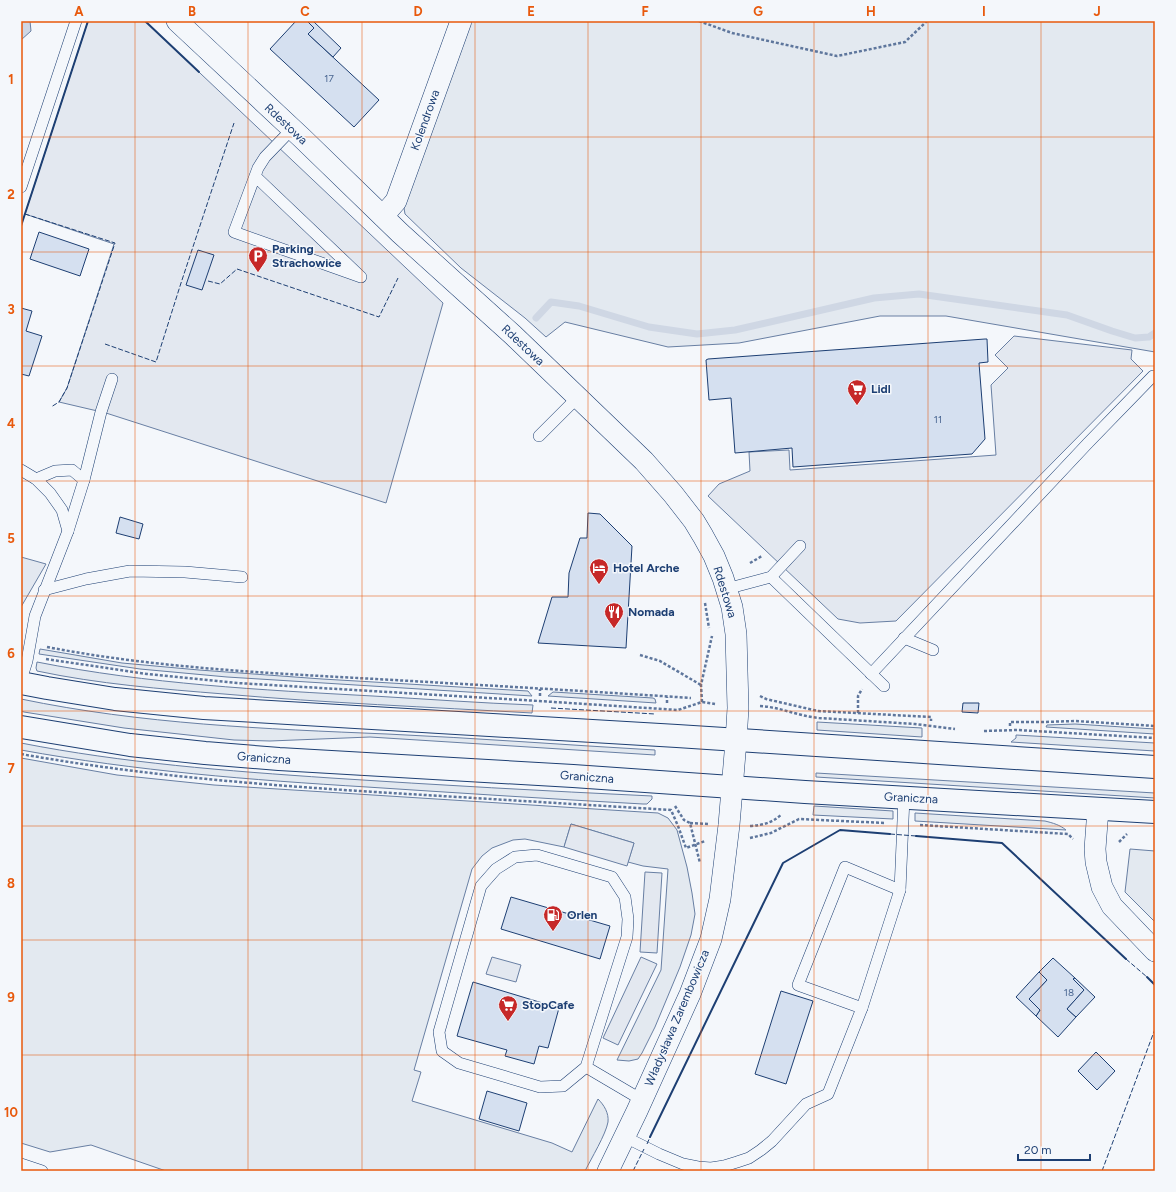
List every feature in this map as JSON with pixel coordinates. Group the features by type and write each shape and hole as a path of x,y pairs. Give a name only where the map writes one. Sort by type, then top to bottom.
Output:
{"main road":[{"path":"21,682 47,688 115,699 204,708 1155,767"},
{"name":"Graniczna","path":"21,727 130,745 279,760 1155,812"}],"street":[{"name":"Rdestowa","path":"177,21 405,238 513,335 644,461 680,502 703,536 714,556 733,614 737,646 738,708 732,786"},
{"name":"Kolendrowa","path":"383,216 396,201 461,21"},
{"name":"Władysława Zarembowicza","path":"608,1171 690,994 711,939 723,880 732,786"},
{"path":"1098,809 1095,849 1096,862 1102,887 1112,906 1155,951"}],"lane":[{"path":"21,187 76,21"},
{"path":"255,176 361,277 234,232 255,176 258,168 265,157 292,129"},
{"path":"871,674 1154,376"},
{"path":"21,682 35,616 68,531 84,480 101,412 112,379"},
{"path":"539,436 578,398"},
{"path":"21,470 36,479 50,494 62,510 68,531"},
{"path":"36,479 55,471 72,470 84,480"},
{"path":"726,589 771,578 800,546"},
{"path":"44,590 86,579 130,571 185,572 242,577"},
{"path":"771,578 884,686"},
{"path":"904,638 933,650"},
{"path":"625,1137 682,1164 711,1168 724,1166 749,1158 761,1150 772,1141 806,1104 828,1094 862,1008 900,890 904,797"},
{"path":"537,855 612,877 625,897 628,919 627,937 586,1067 563,1086 540,1087 459,1063 442,1051 439,1032 481,886 496,869 515,857 537,855"},
{"path":"862,1008 798,985 845,867 900,890"},
{"path":"586,1067 642,1100"},
{"path":"21,1164 42,1171"}],"path":[{"path":"699,21 732,33 837,56 905,42 927,21"},
{"path":"704,598 709,628"},
{"path":"702,702 701,685 713,631"},
{"path":"30,644 117,659 209,669 690,698"},
{"path":"640,655 660,662 701,685"},
{"path":"45,659 180,678 252,684 539,700 678,710 702,702 714,704"},
{"path":"858,713 858,696 863,687"},
{"path":"540,689 540,696"},
{"path":"758,693 766,699 809,710 931,717 931,721"},
{"path":"667,696 667,702"},
{"path":"762,706 780,708 802,715 819,718 915,724 959,730"},
{"path":"1010,726 1010,722 1075,721 1155,726"},
{"path":"979,731 1017,730 1155,738"},
{"path":"21,754 134,771 262,784 671,810 686,848 711,839"},
{"path":"674,806 684,820 690,823 705,824"},
{"path":"747,826 764,825 776,820 786,812"},
{"path":"748,838 771,833 799,819 1068,834 1075,842 1077,848 1095,849 1117,850 1119,842 1126,834 1134,835"},
{"path":"690,823 701,868"}],"shaded area":[{"path":"21,21 30,21 31,31 21,40"},
{"name":"Parking Strachowice","path":"88,21 145,21 443,303 386,503 106,413 59,402 67,388 114,244 25,214"},
{"path":"470,21 1155,21 1155,352 946,316 880,316 739,343 668,347 565,322 546,337 525,318 461,268 405,214 404,208"},
{"path":"1014,336 1132,350 1131,359 1143,371 896,621 860,623 838,619 708,496 719,484 750,471 749,452 789,450 790,470 996,455 991,385 1008,368 995,355"},
{"path":"21,557 46,564 21,607"},
{"path":"40,649 122,663 322,679 528,691 532,696 227,677 140,669 39,654"},
{"path":"37,662 121,676 205,685 533,705 532,713 301,700 130,686 60,676 37,671"},
{"path":"553,692 653,698 655,699 656,703 548,696"},
{"path":"21,699 157,720 295,730 454,737 655,750 655,755 370,737 270,741 234,740 124,728 24,712 21,711"},
{"path":"817,722 922,728 922,737 817,730"},
{"path":"1075,724 1155,729 1155,734 1046,727 1047,725"},
{"path":"1016,735 1155,743 1155,751 1011,742 1016,738"},
{"path":"21,743 98,756 214,769 411,783 652,796 652,799 647,804 643,804 237,778 107,764 21,750"},
{"path":"21,758 117,775 214,785 658,813 668,818 677,830 687,867 695,914 691,935 680,967 655,1027 638,1059 629,1061 617,1060 661,970 668,869 643,866 628,862 634,843 571,824 564,847 525,839 513,840 492,848 482,856 472,869 414,1070 421,1072 412,1101 552,1143 572,1152 598,1099 606,1109 608,1122 601,1140 585,1171 166,1171 91,1145 50,1152 21,1143"},
{"path":"816,773 1155,793 1155,798 816,777"},
{"path":"814,806 893,811 893,819 813,815"},
{"path":"915,813 1045,821 1056,824 1066,830 915,821"},
{"path":"571,824 634,843 627,866 564,847"},
{"path":"1130,849 1155,851 1155,922 1125,892"},
{"path":"645,872 662,873 657,953 640,952"},
{"path":"492,957 521,965 516,982 486,974"},
{"path":"641,957 657,964 618,1045 603,1038"}],"building":[{"path":"296,21 307,21 314,28 308,34 379,100 354,127 270,49"},
{"path":"307,21 313,21 341,48 333,57 308,34 314,28"},
{"path":"39,232 89,249 80,276 30,259"},
{"path":"198,250 214,255 202,290 186,285"},
{"path":"21,308 32,311 26,331 42,336 29,376 21,374"},
{"name":"Lidl","path":"987,339 988,362 979,363 985,439 972,454 793,467 792,448 735,453 731,398 709,400 706,360 708,359"},
{"name":"Hotel Arche","path":"588,513 600,514 632,546 626,648 538,643 552,597 568,597 569,573 580,538 587,538"},
{"path":"120,517 143,524 139,539 116,533"},
{"path":"963,703 979,703 978,713 962,712"},
{"path":"511,897 610,926 600,959 501,929"},
{"path":"1053,958 1075,978 1073,979 1084,990 1067,1009 1076,1017 1058,1037 1036,1016 1040,1010 1029,999 1047,980 1039,972"},
{"path":"1039,972 1047,980 1029,999 1040,1010 1036,1016 1016,997"},
{"path":"1075,978 1095,997 1076,1017 1067,1009 1084,990 1073,979"},
{"name":"StopCafe","path":"473,982 559,1008 548,1048 539,1046 534,1064 505,1056 507,1050 457,1036"},
{"path":"781,991 813,1001 786,1084 755,1074"},
{"path":"1096,1052 1115,1071 1097,1090 1078,1071"},
{"path":"487,1091 527,1103 519,1131 479,1119"}],"waterway":[{"path":"536,318 551,302 579,306 649,327 697,334 735,330 874,298 919,294 1067,315 1135,338 1149,337 1155,333"}],"fence":[{"path":"105,344 156,362 234,123"},
{"path":"25,214 115,243 67,388 59,402 51,407"},
{"path":"208,281 220,284 237,269 379,317 398,278"},
{"path":"551,708 655,714"},
{"path":"890,834 916,836"},
{"path":"1126,959 1147,977"},
{"path":"1102,1171 1155,1029"},
{"path":"647,1144 650,1137"},
{"path":"633,1171 644,1149"}],"wall":[{"path":"21,226 88,21"},
{"path":"145,21 199,72"},
{"path":"650,1137 783,863 840,830 890,834"},
{"path":"916,836 1002,843 1126,959"},
{"path":"1147,977 1155,985"}],"place":[{"name":"Parking Strachowice","path":"258,273"},
{"name":"Lidl","path":"857,406"},
{"name":"Hotel Arche","path":"599,585"},
{"name":"Nomada","path":"614,629"},
{"name":"Orlen","path":"553,932"},
{"name":"StopCafe","path":"508,1022"}]}
